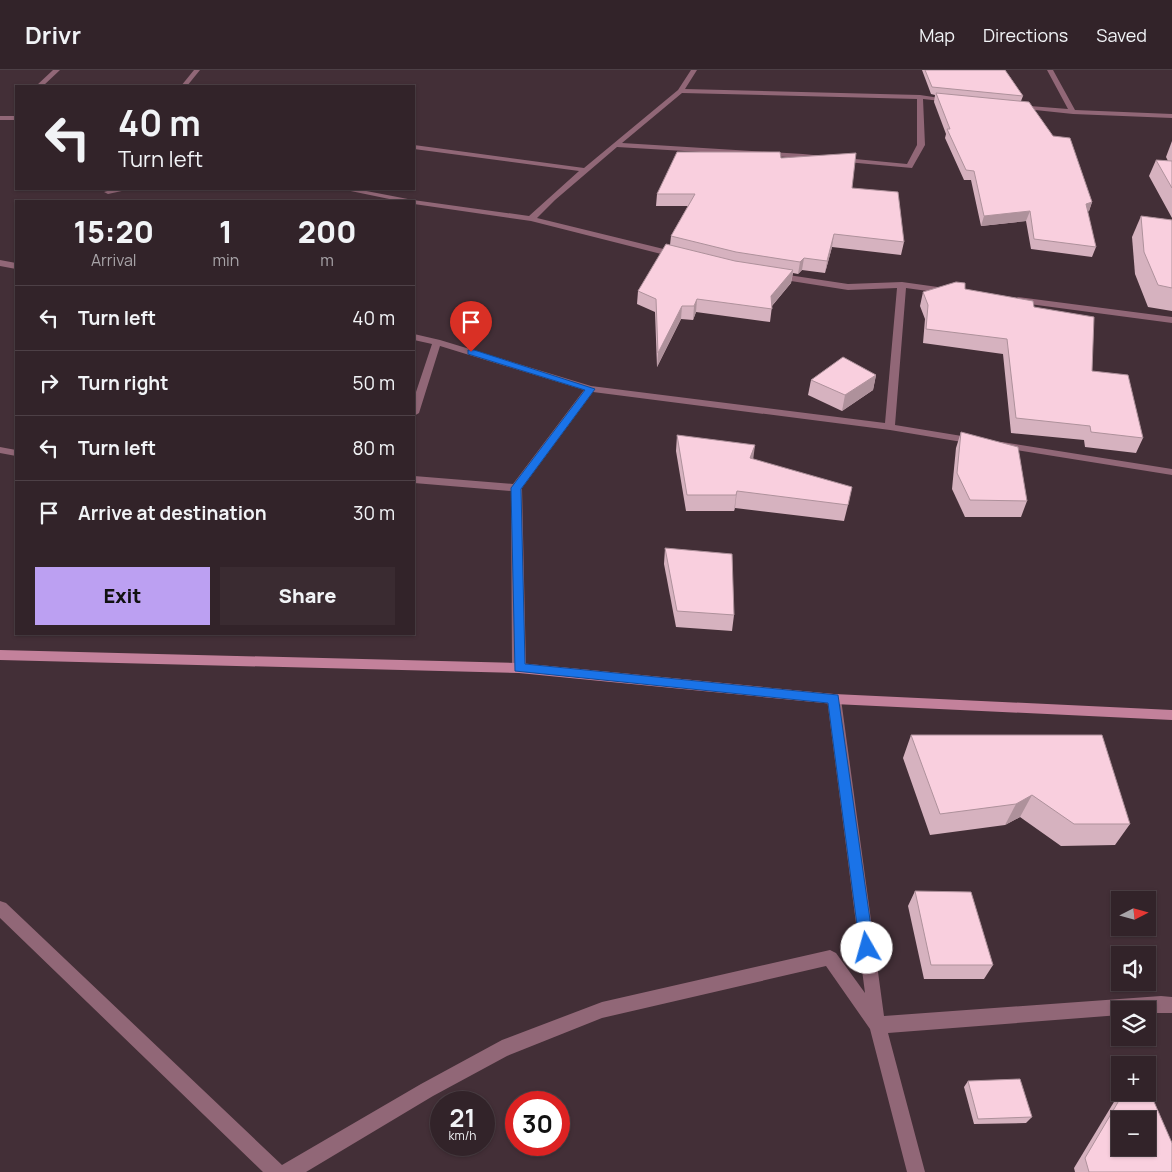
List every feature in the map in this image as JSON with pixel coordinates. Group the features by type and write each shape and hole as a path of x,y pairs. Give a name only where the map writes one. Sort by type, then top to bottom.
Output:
{"main road":[{"path":"0,655 519,668 834,699 1172,715"}],"street":[{"path":"41,85 57,70"},
{"path":"185,85 197,70"},
{"path":"531,219 552,198 614,144 680,91 694,70"},
{"path":"1050,70 1073,112"},
{"path":"680,91 920,97 958,101"},
{"path":"614,144 803,156 909,166 921,145 920,97"},
{"path":"1006,106 1073,112 1172,116"},
{"path":"3,118 15,109"},
{"path":"415,147 585,170"},
{"path":"109,190 108,192 121,190"},
{"path":"350,190 402,200"},
{"path":"415,202 531,219 686,258"},
{"path":"0,263 15,266"},
{"path":"763,274 848,287 902,285 960,293"},
{"path":"890,427 902,285"},
{"path":"1008,299 1172,320"},
{"path":"415,337 437,342 590,389 890,427 1172,472"},
{"path":"415,410 437,342"},
{"path":"519,668 516,488 590,389"},
{"path":"0,450 15,453"},
{"path":"415,479 516,488"},
{"path":"834,699 877,1025 916,1172"},
{"path":"0,908 276,1172"},
{"path":"288,1172 427,1090 502,1049 602,1010 830,958 877,1025"},
{"path":"877,1025 1161,1004 1172,1005"}],"building":[{"path":"925,70 1005,70 1023,96 932,87"},
{"path":"936,93 1029,102 1053,136 1070,138 1092,202 1086,204 1096,247 1034,239 1030,211 984,216 974,171 966,170 947,129 950,129"},
{"path":"677,152 780,152 781,158 856,153 852,188 898,192 904,242 834,234 827,261 804,258 800,262 736,252 671,236 695,194 657,194"},
{"path":"1156,160 1172,161 1172,188"},
{"path":"1141,216 1172,220 1172,288 1158,285 1144,252"},
{"path":"666,244 735,261 793,270 771,296 772,309 697,299 694,306 682,306 658,353 656,299 638,291"},
{"path":"956,282 965,283 965,289 1033,301 1034,307 1094,317 1092,371 1128,375 1143,438 1091,432 1090,426 1016,418 1007,339 926,329 928,305 923,292"},
{"path":"843,357 876,375 845,395 811,380"},
{"path":"961,432 1018,447 1027,501 970,500 957,473"},
{"path":"677,435 755,445 750,458 852,487 848,505 737,491 736,495 687,495"},
{"path":"665,548 732,554 734,615 677,611"},
{"path":"911,735 1102,735 1130,824 1074,824 1032,795 1016,804 940,814"},
{"path":"915,891 971,892 993,965 931,965"},
{"path":"1020,1079 1032,1117 978,1119 968,1081"},
{"path":"1119,1101 1154,1101 1172,1143 1172,1172 1089,1172 1085,1158 1111,1114 1111,1156 1156,1156 1156,1111 1113,1111"}],"route":[{"path":"471,352 590,389 516,488 519,668 834,699 867,948"}]}
